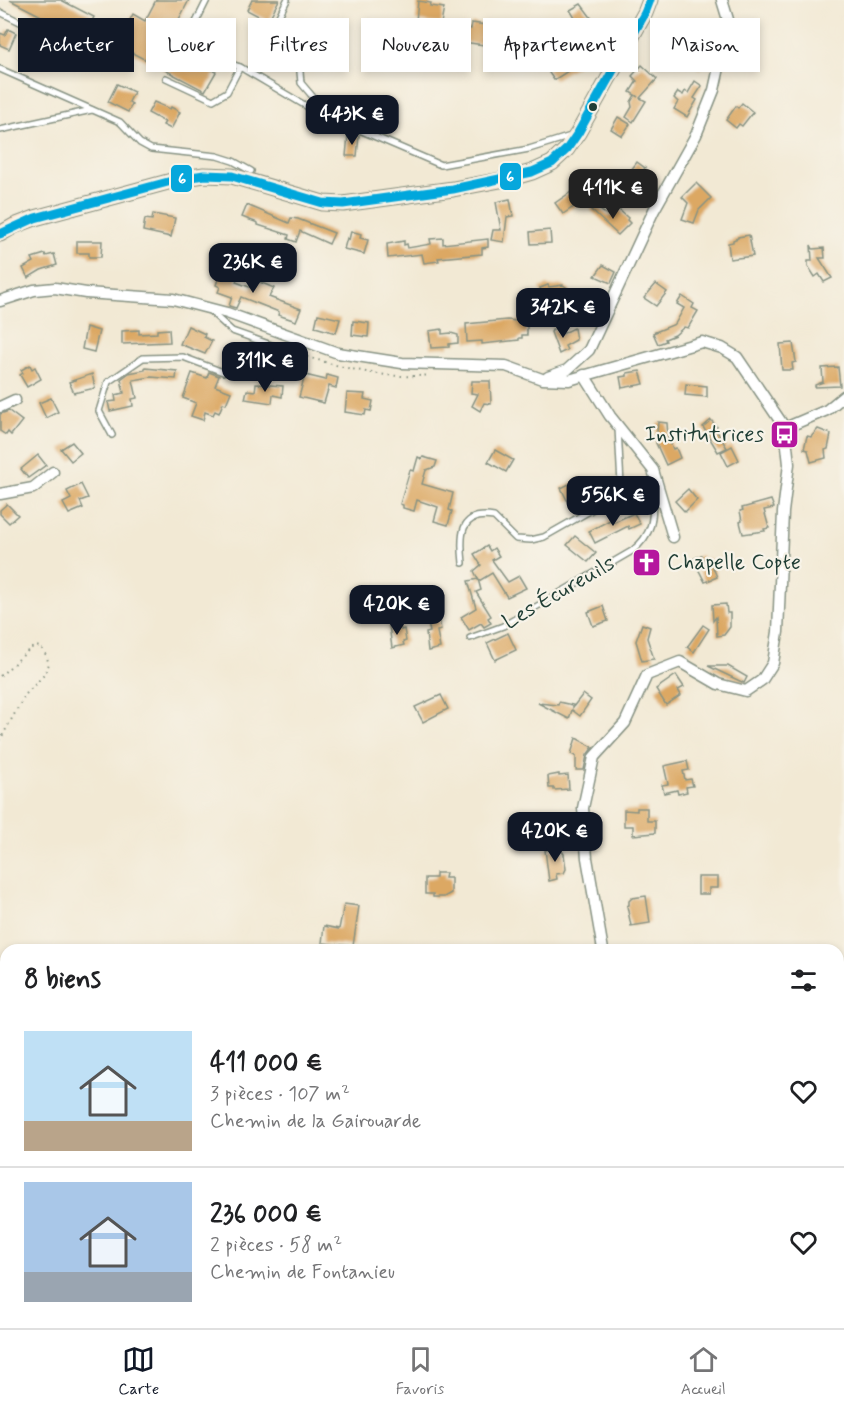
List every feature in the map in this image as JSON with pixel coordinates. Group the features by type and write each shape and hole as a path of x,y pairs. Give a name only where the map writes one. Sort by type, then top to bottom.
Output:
{"street":[{"path":"0,234 14,225 35,218 179,179 204,175 232,176 313,200 343,204 453,189 532,172 552,163 567,149 578,134 650,0"},
{"path":"542,379 567,370 589,350 654,210 696,135 714,90 729,23 722,0"},
{"path":"0,301 34,291 55,288 87,293 173,299 235,316 338,353 402,363 506,366 542,379 569,380 702,342 722,348 737,357 785,428 789,464 783,512 778,632 773,663 762,680 746,691 718,684 680,662 647,675 625,723 594,757 583,808 587,858 602,944"},
{"path":"585,375 618,425 653,470 673,537"},
{"path":"785,428 827,410 844,396"},
{"path":"0,407 15,400"},
{"path":"0,494 33,488 53,472"}],"lane":[{"path":"207,0 192,30 193,44 209,56 240,67 318,112 441,165 529,149 578,134"},
{"path":"287,0 268,38 276,51 299,61 301,83 319,104 318,112"},
{"path":"0,12 18,21"},
{"path":"166,78 213,100 227,92 240,67"},
{"path":"0,69 120,122 140,143 151,149 217,156 233,161 251,171"},
{"path":"0,130 93,110"},
{"path":"112,435 99,411 108,382 143,358 183,357 223,372 295,354 232,331 206,308"},
{"path":"463,563 461,539 463,528 467,522 477,516 494,517 516,539 531,540 555,531 616,496 621,485 618,425"},
{"name":"Les Écureuils","path":"470,638 503,626 632,551 645,540 651,526 653,470"}],"path":[{"path":"0,676 31,648 40,646 46,655 49,664 44,675 25,695 0,740"}],"building":[{"path":"10,0 61,0 94,17 94,18 45,18"},
{"path":"156,0 189,0 180,18 147,18"},
{"path":"252,0 279,0 270,18 262,18 247,10"},
{"path":"418,1 444,8 442,18 416,18"},
{"path":"581,4 592,18 575,18 570,10"},
{"path":"133,14 145,21 146,19 146,60 134,54 134,18 131,18"},
{"path":"472,23 483,25 483,45 471,43"},
{"path":"8,29 16,33 9,49 0,45 0,33 5,35"},
{"path":"642,65 657,79 640,98 646,101 633,122 626,117 632,107 631,102 635,95 630,92 637,81 632,76"},
{"path":"169,72 216,72 205,91"},
{"path":"548,72 566,72 554,80"},
{"path":"695,81 702,86 694,98 697,100 687,117 674,109 678,102 674,98 678,92 683,95 685,91 688,93"},
{"path":"117,84 134,92 129,102 132,104 128,112 108,102"},
{"path":"154,102 180,112 171,129 163,125 165,122 148,113"},
{"path":"742,103 753,112 742,126 739,124 736,128 726,120 736,106 738,108"},
{"path":"618,117 630,124 622,136 611,129"},
{"path":"348,135 359,136 357,156 346,156"},
{"path":"637,162 645,168 642,172 646,175 643,180 646,182 639,192 623,181"},
{"path":"696,183 711,198 699,210 694,223 682,219 688,203 682,197"},
{"path":"571,192 578,204 563,214 555,203"},
{"path":"510,199 513,216 507,217 504,242 491,240 493,230 501,230 496,202"},
{"path":"247,205 289,223 291,218 298,219 334,233 329,244 300,231 296,242 288,239 289,235 242,217"},
{"path":"594,206 610,217 618,209 630,223 618,235 591,210"},
{"path":"153,214 175,218 171,237 143,231 145,219 152,220"},
{"path":"550,230 551,243 531,244 530,232"},
{"path":"351,231 361,234 360,238 368,240 364,254 344,249"},
{"path":"749,235 753,256 730,259 728,243 738,237"},
{"path":"443,238 443,244 488,239 488,247 482,248 482,254 438,258 439,261 424,263 422,254 388,258 387,244 404,241 404,245 407,244 408,248 431,244 430,239"},
{"path":"77,241 102,241 101,257 89,257 89,253 77,253"},
{"path":"811,245 813,249 824,248 825,258 819,258 832,278 824,282 819,274 815,277 808,266 808,261 812,261"},
{"path":"45,254 46,256 54,254 57,265 41,270 28,278 23,268 34,262 32,258"},
{"path":"603,265 616,272 611,283 595,276"},
{"path":"223,266 239,273 236,282 252,288 255,280 274,288 269,297 301,309 296,321 241,297 236,308 229,306 232,297 218,292 220,287 216,285"},
{"path":"656,284 667,292 656,306 644,298"},
{"path":"548,285 549,287 563,285 570,290 571,301 546,304 540,288"},
{"path":"682,296 694,304 692,308 698,311 688,328 684,327 675,335 665,339 666,341 658,344 653,333 675,324 684,308 677,304"},
{"path":"318,314 340,319 336,333 315,327"},
{"path":"507,320 527,322 527,335 522,335 519,340 482,344 482,341 467,342 466,324"},
{"path":"353,321 369,323 368,337 352,335"},
{"path":"188,326 205,334 204,337 212,341 205,354 180,344"},
{"path":"86,327 99,331 94,352 82,349"},
{"path":"574,328 576,340 565,346 567,350 559,354 551,332 553,329 562,334"},
{"path":"169,329 170,342 122,344 122,331 139,330 139,334 157,333 157,330"},
{"path":"442,329 442,334 458,335 458,343 449,344 449,347 431,348 429,331"},
{"path":"793,343 796,362 792,363 793,370 782,370 780,344"},
{"path":"30,365 32,369 35,367 41,379 27,387 20,375 23,373 21,370"},
{"path":"838,367 840,386 815,387 823,382 822,368"},
{"path":"145,368 177,371 176,379 151,377 133,380 137,398 132,399 133,406 110,411 108,402 116,401 115,395 124,393 121,379 129,373 145,370"},
{"path":"640,371 644,384 622,388 620,377 627,376 627,373"},
{"path":"209,372 219,376 215,386 231,392 219,413 215,411 213,415 205,412 203,420 191,416 196,403 183,398 192,373 207,378"},
{"path":"92,374 95,388 74,393 69,382"},
{"path":"305,375 326,380 327,375 338,378 336,388 329,386 324,403 299,397"},
{"path":"472,381 490,381 491,404 484,403 480,411 472,406 478,394 471,393"},
{"path":"256,384 283,386 282,397 273,395 272,403 245,399 247,390 255,391"},
{"path":"686,384 707,386 707,397 685,395"},
{"path":"347,393 365,394 364,399 373,401 371,411 366,410 365,415 345,412"},
{"path":"51,398 58,412 46,418 39,403"},
{"path":"9,411 22,421 11,435 8,432 6,435 0,431 0,414"},
{"path":"711,420 727,448 718,452 703,427"},
{"path":"658,422 667,423 668,437 680,458 666,465 656,443"},
{"path":"818,429 831,434 828,449 825,450 826,458 811,462 808,450 804,449 807,436 811,437"},
{"path":"72,442 81,453 71,461 61,449"},
{"path":"732,446 739,460 728,466 721,452"},
{"path":"495,450 513,460 506,472 488,462"},
{"path":"38,455 46,465 28,478 21,469"},
{"path":"418,457 437,461 435,467 426,470 422,484 453,493 448,525 434,521 438,507 417,500 414,511 403,508 400,504 410,470 414,471"},
{"path":"581,478 584,483 588,481 593,490 568,502 561,488"},
{"path":"81,484 88,498 80,501 83,508 69,514 63,503 71,499 67,491"},
{"path":"688,489 697,500 685,512 675,501"},
{"path":"771,500 774,508 764,510 769,528 764,529 765,531 743,534 740,522 742,521 740,511 743,510 742,508"},
{"path":"7,504 18,515 9,523 0,514 0,510"},
{"path":"634,513 640,524 629,529 628,526 595,543 589,531 610,520 612,523"},
{"path":"575,536 596,553 588,562 567,545"},
{"path":"487,546 490,551 494,548 499,556 492,560 508,582 519,576 526,588 507,597 492,573 479,581 474,571 481,565 474,554"},
{"path":"701,555 704,560 709,558 717,577 705,582 693,559"},
{"path":"478,579 481,590 476,592 491,616 488,618 491,623 484,627 481,623 469,630 461,617 476,608 468,581"},
{"path":"726,604 727,613 730,613 730,627 724,635 717,636 716,617 713,621 712,605"},
{"path":"603,606 608,621 593,626 588,612"},
{"path":"439,617 441,630 437,631 440,648 428,651 426,633 430,632 427,619"},
{"path":"399,623 401,630 404,629 406,641 403,642 404,645 392,648 389,625"},
{"path":"642,624 650,627 647,638 654,659 642,661 636,641"},
{"path":"703,625 709,629 694,652 687,647"},
{"path":"508,633 516,650 495,660 487,643"},
{"path":"708,666 728,666 747,677 744,683"},
{"path":"676,675 684,687 678,690 681,695 666,705 656,689"},
{"path":"583,694 591,700 580,716 572,710 569,719 538,703 558,705 559,702 573,705 573,707"},
{"path":"441,695 448,709 423,722 415,707"},
{"path":"576,738 593,747 587,755 584,770 576,770 576,756 571,754"},
{"path":"687,761 689,770 683,771 685,780 691,779 693,786 686,787 687,792 678,794 677,790 664,793 662,785 668,784 664,766"},
{"path":"559,774 559,776 568,775 569,789 549,788 548,776"},
{"path":"637,808 647,808 647,821 655,821 655,833 633,835 633,826 624,826 624,810 637,811"},
{"path":"558,849 558,852 562,851 564,854 566,869 564,873 556,874 557,879 549,881 545,850"},
{"path":"436,873 446,873 445,878 451,878 451,893 444,897 425,894 425,878 436,878"},
{"path":"698,877 718,877 718,888 709,888 709,894 698,894"},
{"path":"646,896 650,923 631,926 627,906 629,901 632,898"},
{"path":"344,904 359,906 353,944 322,943 324,926 339,929"}],"transit line":[{"name":"6","path":"0,234 35,218 179,179 204,175 232,176 323,203 343,204 453,189 532,172 552,163 567,149 578,133 650,0"}],"place":[{"name":"Institutrices","path":"785,435"},
{"name":"Chapelle Copte","path":"646,563"}]}
